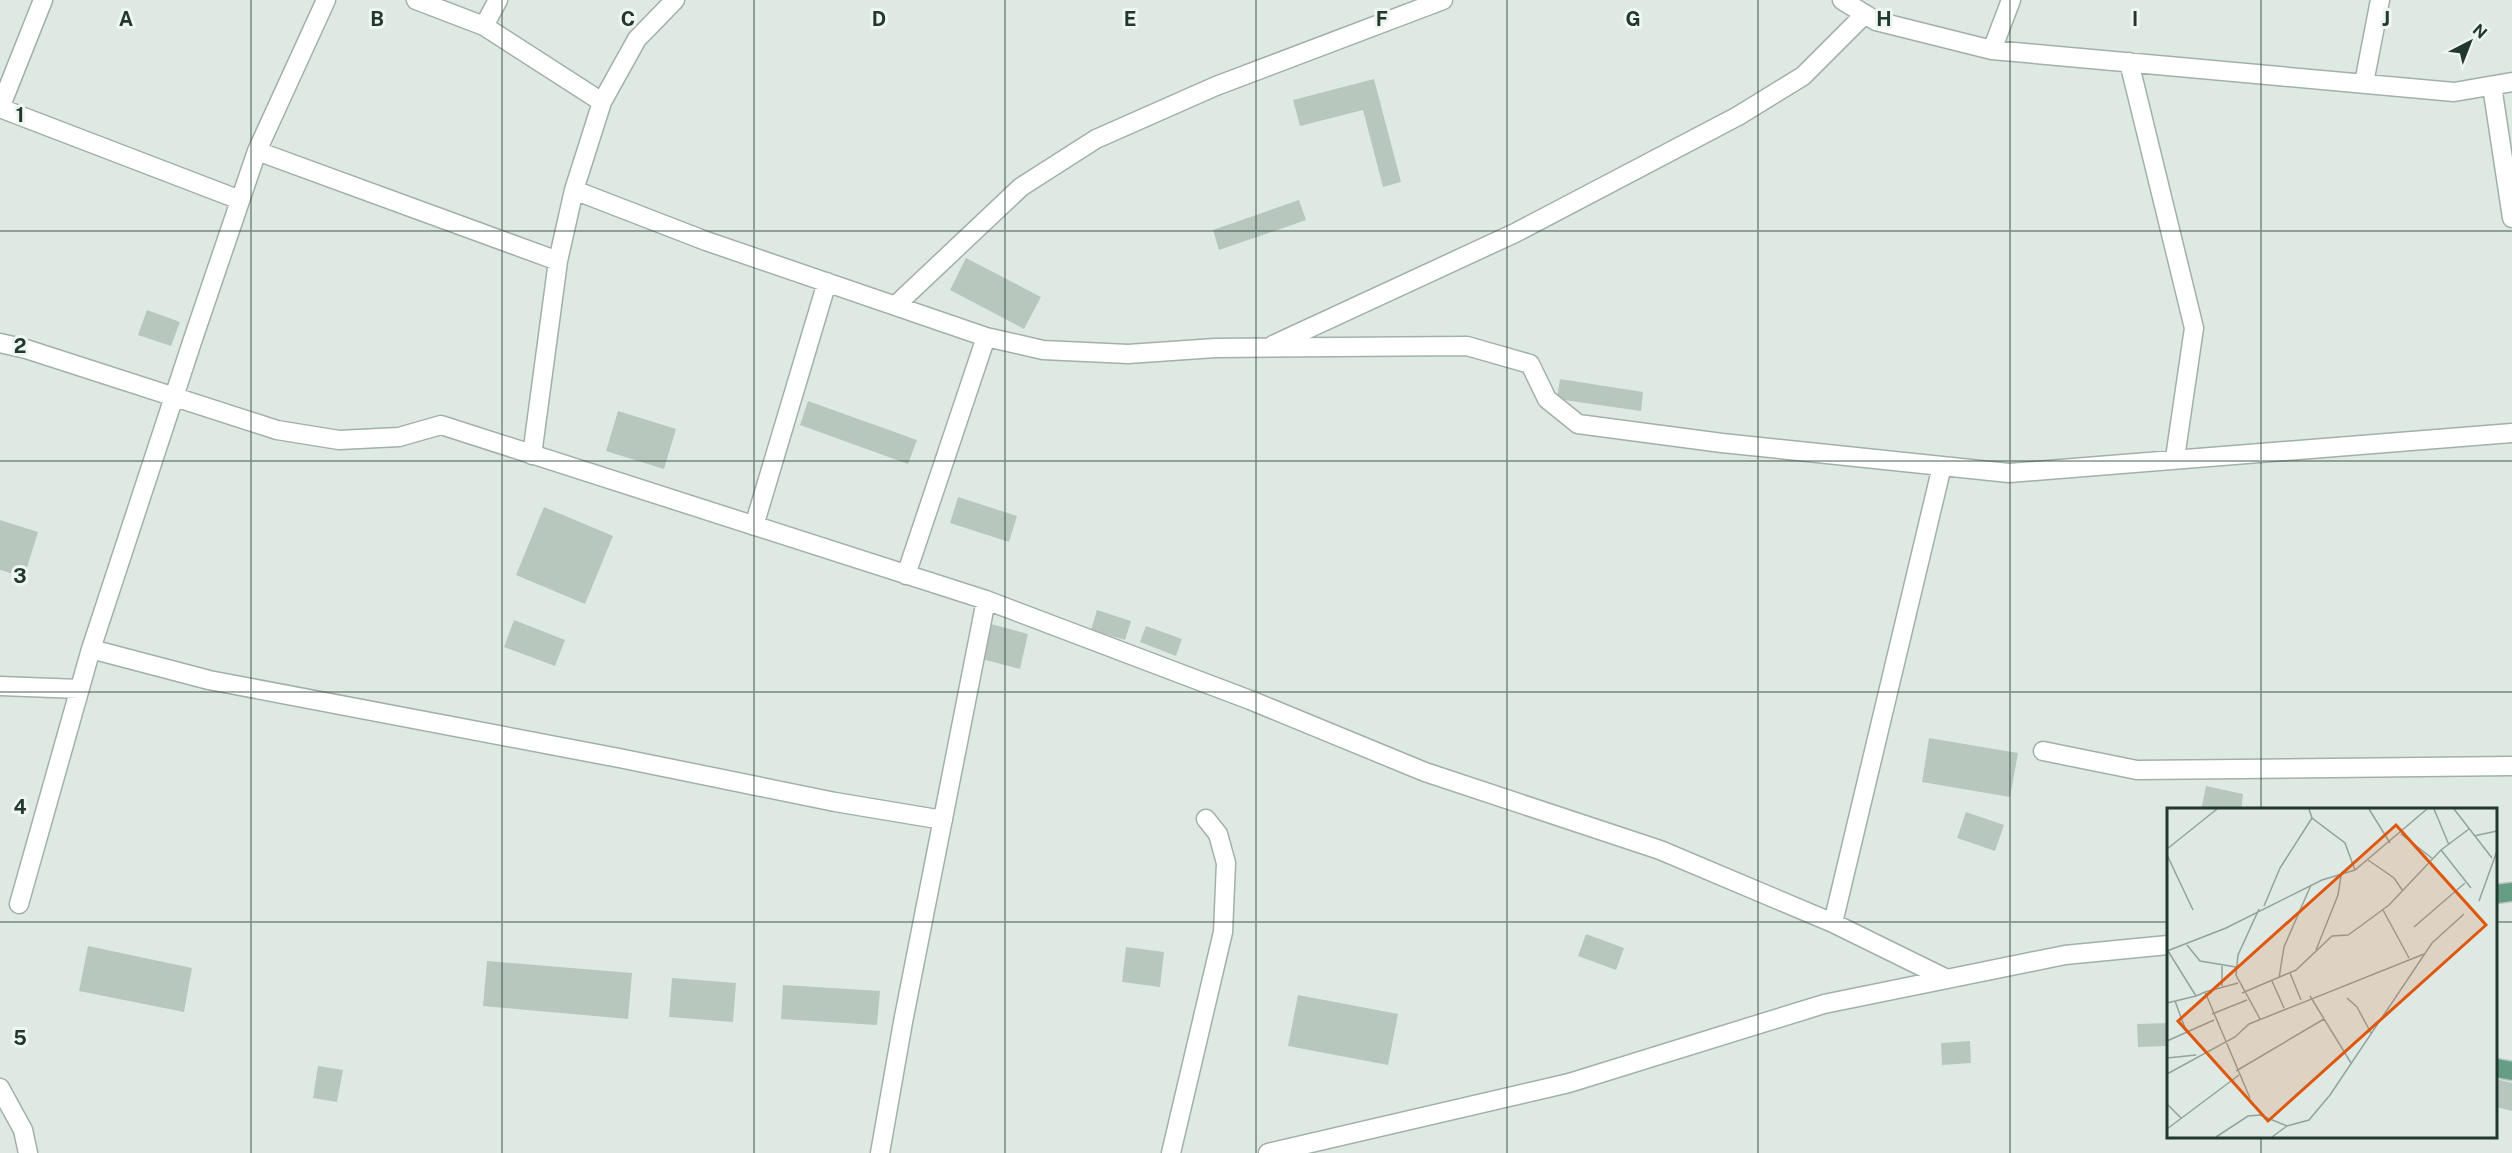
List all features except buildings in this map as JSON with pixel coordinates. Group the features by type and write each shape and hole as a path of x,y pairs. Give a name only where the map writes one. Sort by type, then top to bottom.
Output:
{"main road":[{"path":"2497,894 2512,892"},
{"path":"2497,1068 2512,1071"}],"street":[{"path":"43,0 0,108 240,200"},
{"path":"19,904 91,650 240,200 257,151 326,0"},
{"path":"416,0 484,26 602,102"},
{"path":"484,26 498,0"},
{"path":"532,455 558,261 574,190 602,102 637,39 675,0"},
{"path":"896,305 1021,187 1096,139 1216,86 1443,0"},
{"path":"1842,0 1875,21 1992,50 2364,82 2454,92 2512,82"},
{"path":"1992,50 2011,0"},
{"path":"2364,82 2380,0"},
{"path":"1268,347 1515,233 1738,116 1803,76 1866,14"},
{"path":"2129,62 2194,328 2175,458"},
{"path":"2492,86 2512,218"},
{"path":"257,151 558,261"},
{"path":"574,190 706,240 986,337 1042,350 1128,354 1268,347 1467,346 1530,364 1547,399 1578,424 1722,443 2009,473 2512,433"},
{"path":"754,526 827,282"},
{"path":"906,575 986,337"},
{"path":"0,344 26,349 277,430 339,440 399,436 441,425 986,600 1250,700 1425,772 1660,850 1833,923 1947,979"},
{"path":"1833,923 1942,466"},
{"path":"880,1153 903,1022 986,600"},
{"path":"91,650 209,680 620,758 836,802 943,820"},
{"path":"0,686 80,689"},
{"path":"2043,751 2137,770 2512,766"},
{"path":"1171,1153 1223,932 1226,863 1218,834 1206,819"},
{"path":"1268,1153 1569,1083 1824,1004 2065,955 2167,945"},
{"path":"0,1088 23,1130 28,1153"}]}
